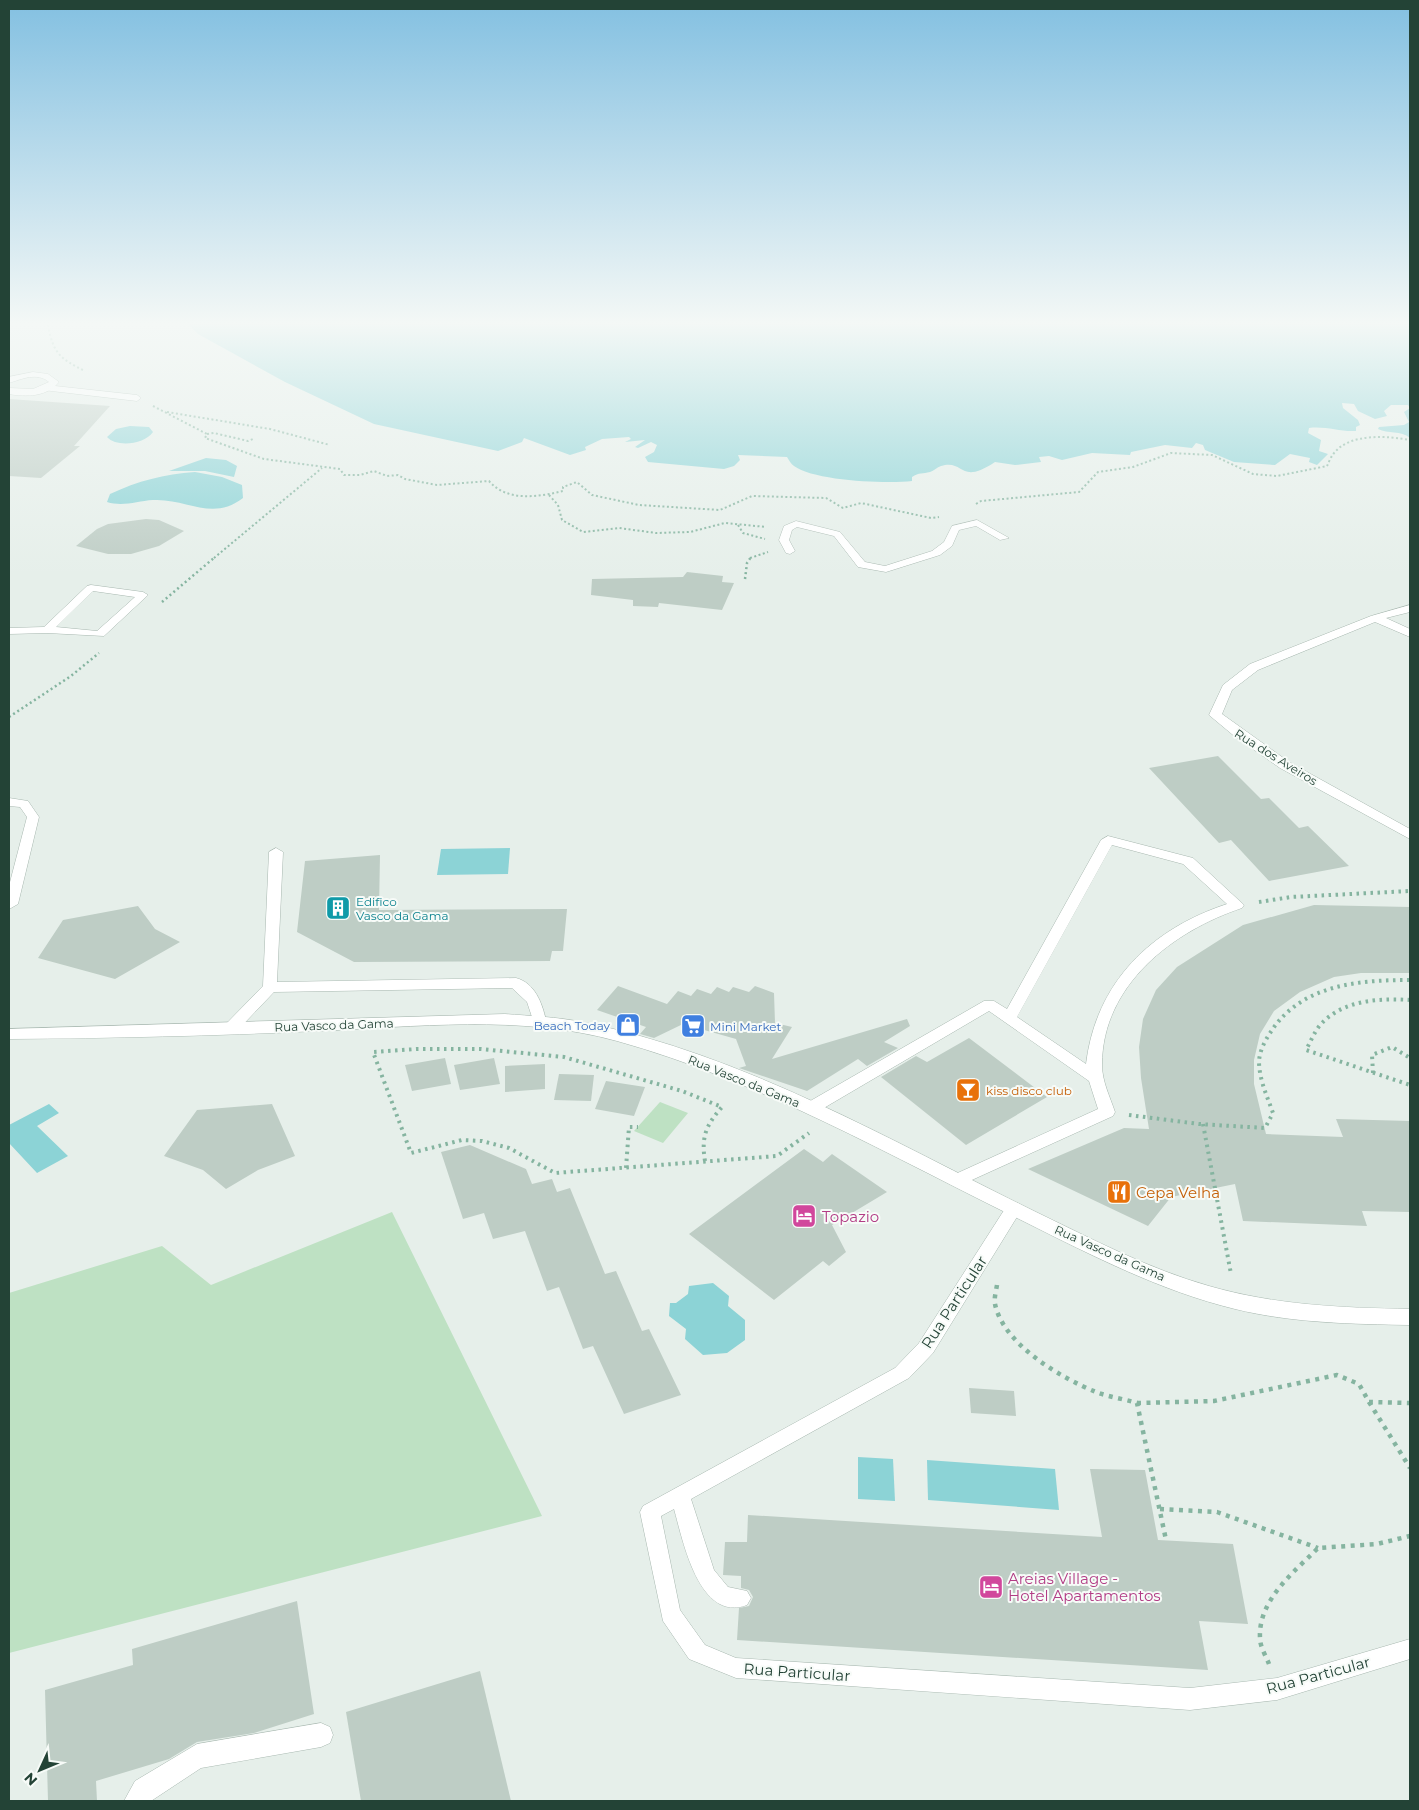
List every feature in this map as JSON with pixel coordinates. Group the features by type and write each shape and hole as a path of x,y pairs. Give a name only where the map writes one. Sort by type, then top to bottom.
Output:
{"street":[{"path":"1375,618 1410,608"},
{"path":"1375,618 1410,633"},
{"name":"Rua dos Aveiros","path":"1375,618 1254,667 1227,688 1215,714 1244,740 1410,835"},
{"name":"Rua Vasco da Gama","path":"9,1034 229,1030 474,1019 539,1020 614,1035 703,1062 811,1108 1120,1260 1180,1284 1236,1301 1312,1315 1410,1316"},
{"path":"137,1801 144,1790 197,1756 321,1734"}],"lane":[{"path":"790,551 784,540 787,528 796,524 837,534 862,564 886,569 936,554 948,544 955,528 976,523 1004,538"},
{"path":"9,631 47,630 100,634 143,595 91,588 47,630"},
{"path":"9,802 24,804 34,817 11,904"},
{"path":"1009,1018 1108,840 1188,861 1237,905"},
{"path":"229,1030 270,987 276,852"},
{"path":"957,1180 1107,1112 1094,1065 1100,1026 1120,985 1146,957 1181,928 1220,909 1237,905"},
{"path":"270,987 516,982 534,1000 539,1020"},
{"path":"811,1108 989,1004 1098,1079"},
{"name":"Rua Particular","path":"1014,1208 926,1348 902,1373 650,1512 670,1614 697,1652 736,1668 1190,1699 1277,1689 1410,1649"},
{"path":"680,1495 704,1571 712,1586 722,1594 740,1598"}],"path":[{"path":"159,408 207,434 214,433 248,441 253,439"},
{"path":"166,412 270,429 330,445"},
{"path":"264,432 270,429"},
{"path":"207,434 204,438 264,460 340,469 344,475 360,475 374,471 387,476 398,476 437,485 489,481 497,490 508,494 549,495 563,491 563,487 577,482 592,495 638,505 680,506 720,510 752,496 826,498 843,508 861,503 931,518 945,516"},
{"path":"974,504 982,501 1079,492 1098,472 1134,467 1171,453 1212,455 1253,474 1277,476 1327,466 1335,451 1350,442 1387,438 1410,440"},
{"path":"159,605 322,468"},
{"path":"549,495 558,505 562,520 583,532 619,528 656,533 690,532 725,523 787,528"},
{"path":"738,524 739,529"},
{"path":"745,579 745,567 748,560 755,555 774,551"},
{"path":"9,717 71,676 100,652"},
{"path":"1237,905 1291,896 1410,891"},
{"path":"1107,1112 1204,1124 1265,1128 1273,1114 1263,1086 1260,1053 1274,1025 1297,1002 1339,984 1410,980"},
{"path":"1410,1000 1386,997 1349,1005 1322,1024 1306,1050 1410,1085"},
{"path":"1372,1073 1372,1055 1392,1047 1410,1058"},
{"path":"705,1161 701,1144 705,1126 722,1107 682,1091 564,1057 481,1049 418,1049 373,1052 411,1153 462,1140 482,1141 508,1148 555,1173 777,1156 830,1117"},
{"path":"1204,1124 1236,1301"},
{"path":"626,1168 629,1127 638,1128"},
{"path":"999,1279 994,1292 998,1316 1018,1343 1047,1366 1071,1380 1098,1392 1137,1403 1214,1401 1337,1375 1359,1384 1410,1468"},
{"path":"1369,1402 1410,1403"},
{"path":"1137,1403 1166,1540"},
{"path":"1160,1509 1216,1512 1318,1548 1377,1544 1410,1536"},
{"path":"1277,1689 1260,1640 1261,1616 1271,1598 1318,1548"}],"green space":[{"path":"660,1102 688,1113 663,1143 634,1131"},
{"path":"392,1212 542,1516 9,1653 9,1293 162,1246 211,1285"}],"water":[{"path":"341,408 1344,408 1358,420 1360,425 1356,427 1356,431 1309,428 1308,433 1321,440 1319,451 1328,454 1317,465 1309,462 1310,458 1290,454 1275,465 1234,462 1205,450 1203,445 1196,443 1192,448 1165,445 1131,452 1130,455 1092,453 1062,460 1049,456 1039,457 1041,462 1015,465 995,462 975,472 968,472 949,465 930,472 917,474 912,477 912,481 869,482 817,475 793,465 787,457 738,455 740,460 734,466 724,469 648,462 645,457 654,452 657,445 651,442 638,448 635,447 645,440 625,442 631,439 629,437 602,439 585,447 586,450 570,455 524,438 522,442 498,451 374,424"},
{"path":"1357,408 1387,408 1384,411 1387,416 1375,419"},
{"path":"1410,408 1410,438 1403,434 1378,429 1379,427 1404,425 1409,422 1404,412"},
{"path":"130,426 149,427 153,432 138,442 131,443 117,443 107,437 116,429"},
{"path":"206,458 226,460 237,466 234,477 205,471 169,471"},
{"path":"195,472 222,477 242,485 243,498 232,505 210,509 165,500 124,504 107,502 110,494 131,485 162,476"},
{"path":"510,848 508,874 437,875 441,849"},
{"path":"49,1104 59,1113 37,1126 68,1156 37,1173 9,1143 9,1125"},
{"path":"713,1283 729,1296 728,1306 745,1320 745,1340 727,1353 703,1355 685,1339 686,1329 669,1316 670,1303 676,1303 688,1294 689,1286"},
{"path":"858,1457 893,1459 895,1501 858,1499"},
{"path":"927,1460 1055,1469 1059,1510 928,1500"}],"building":[{"path":"9,408 108,408 74,446 80,446 41,478 9,476"},
{"path":"146,519 159,520 184,531 159,546 131,554 108,554 76,546 97,529 108,524"},
{"path":"687,572 723,576 722,582 734,583 722,610 659,603 658,607 633,606 633,600 591,595 592,579 683,577"},
{"path":"1218,756 1261,799 1269,798 1299,828 1308,826 1349,866 1269,881 1231,840 1219,843 1149,768"},
{"name":"Edifico Vasco da Gama","path":"380,855 379,910 567,909 563,951 552,951 550,961 354,962 297,932 305,861"},
{"path":"1314,905 1410,907 1410,973 1361,973 1334,977 1300,992 1274,1011 1260,1034 1254,1060 1254,1084 1266,1134 1343,1137 1336,1119 1410,1121 1410,1212 1362,1211 1367,1226 1243,1221 1235,1184 1171,1197 1148,1226 1028,1169 1124,1128 1149,1129 1141,1078 1139,1047 1143,1019 1156,990 1177,967 1243,925"},
{"path":"138,906 155,929 180,942 115,979 38,958 63,920"},
{"path":"618,986 667,1004 678,991 691,996 697,989 711,994 717,987 729,992 733,987 749,992 755,986 774,993 775,1023 792,1027 772,1059 907,1019 910,1026 884,1042 898,1048 867,1066 858,1059 807,1091 739,1068 746,1066 736,1039 683,1024 654,1038 640,1034 646,1027 597,1010"},
{"name":"kiss disco club","path":"969,1038 1047,1097 966,1145 881,1077 916,1056 927,1062"},
{"path":"445,1058 451,1084 412,1091 405,1065"},
{"path":"494,1058 500,1084 460,1090 454,1065"},
{"path":"545,1064 545,1089 505,1092 505,1066"},
{"path":"559,1074 594,1075 591,1101 554,1100"},
{"path":"606,1081 645,1087 634,1116 595,1109"},
{"path":"272,1104 295,1156 258,1170 226,1189 203,1170 164,1156 197,1110"},
{"path":"470,1145 526,1169 532,1184 552,1179 557,1192 570,1188 605,1274 616,1271 642,1331 649,1329 681,1395 624,1414 593,1346 583,1349 559,1287 547,1291 525,1231 493,1239 484,1213 463,1219 441,1152"},
{"name":"Topazio","path":"804,1149 823,1162 832,1154 887,1192 832,1225 846,1252 829,1266 823,1261 774,1300 689,1234"},
{"path":"969,1388 1014,1391 1016,1416 971,1413"},
{"name":"Areias Village - Hotel Apartamentos","path":"1090,1469 1145,1470 1158,1540 1233,1544 1248,1624 1199,1621 1208,1670 737,1640 739,1608 749,1606 753,1597 749,1590 741,1588 741,1576 723,1575 725,1542 747,1542 748,1515 1102,1537"},
{"path":"297,1601 314,1714 254,1733 197,1742 169,1759 96,1781 97,1801 48,1801 45,1690 133,1665 132,1649"},
{"path":"480,1671 511,1801 361,1801 346,1712"}],"place":[{"name":"Edifico Vasco da Gama","path":"338,908"},
{"name":"Beach Today","path":"628,1025"},
{"name":"Mini Market","path":"693,1026"},
{"name":"kiss disco club","path":"968,1090"},
{"name":"Cepa Velha","path":"1119,1192"},
{"name":"Topazio","path":"804,1216"},
{"name":"Areias Village - Hotel Apartamentos","path":"991,1587"}]}
